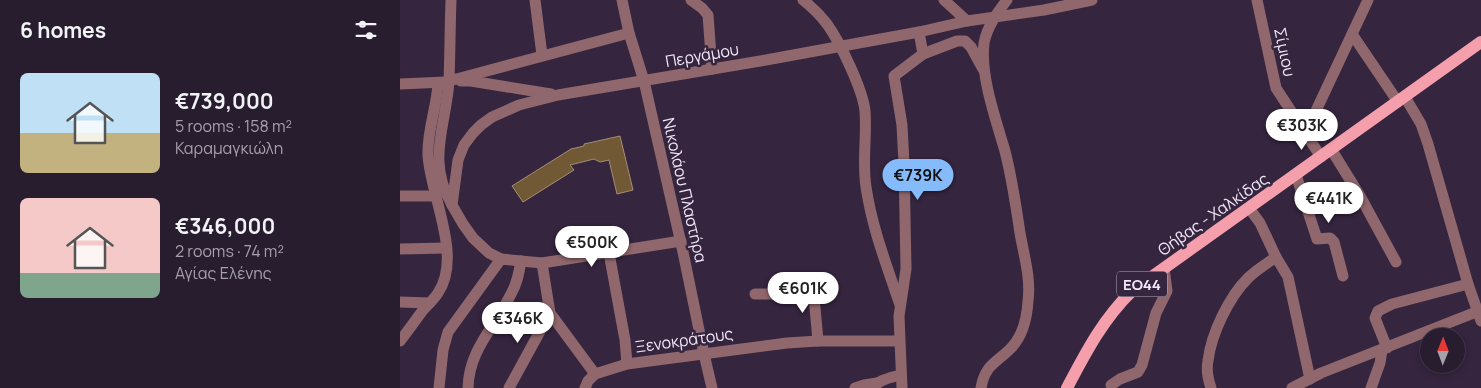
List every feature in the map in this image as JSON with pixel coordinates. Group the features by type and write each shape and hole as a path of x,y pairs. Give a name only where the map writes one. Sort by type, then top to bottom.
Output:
{"main road":[{"name":"Θήβας - Χαλκίδας","path":"1067,388 1091,342 1116,306 1132,291 1481,42"}],"street":[{"path":"450,0 443,82 446,109 438,156 444,186 452,205 473,238 488,253 501,260 542,262 681,242"},
{"path":"535,0 542,55"},
{"name":"Νικολάου Πλαστήρα","path":"622,0 629,32 644,81 712,388"},
{"path":"691,0 708,14 712,69"},
{"path":"803,0 828,25 862,95 865,110 863,163 866,188 873,224 900,305"},
{"path":"944,0 967,21"},
{"path":"981,388 986,370 1012,346 1020,335 1025,322 1029,285 1013,188 994,116 983,56 984,41 994,16 1007,0"},
{"name":"Περγάμου","path":"452,205 458,160 464,145 473,133 492,117 520,105 558,95 840,47 967,21 1044,10 1092,0"},
{"name":"Σίμιου","path":"1257,0 1276,88 1306,132 1326,153 1360,196 1396,262"},
{"path":"1306,132 1369,1"},
{"path":"400,341 439,292 446,266 445,232 432,178 428,144 437,95 443,82 629,32"},
{"path":"920,32 923,54"},
{"path":"1292,388 1320,373 1480,314 1468,284 1421,124 1352,34"},
{"path":"902,388 899,340 900,305 904,292 906,269 904,164 902,126 894,76 923,54 957,41 965,41 971,47 986,72"},
{"path":"400,84 471,81 558,95"},
{"path":"1296,175 1317,239 1330,238 1334,242 1343,276"},
{"path":"400,196 436,196"},
{"path":"1249,208 1264,229 1276,257 1288,277 1310,379"},
{"path":"400,249 446,248"},
{"path":"608,252 625,340 627,364"},
{"path":"1211,388 1207,363 1211,345 1226,309 1235,293 1248,278 1276,257"},
{"path":"439,388 443,350 448,332 501,260"},
{"path":"468,388 472,361 480,343 511,295 518,277 521,261"},
{"path":"542,262 550,313 595,374 588,381 585,388"},
{"path":"1111,385 1120,379 1138,372 1142,365 1156,313 1167,291 1164,268"},
{"path":"1371,388 1385,349 1375,318 1378,311 1400,302 1468,284"},
{"path":"755,294 813,290 818,341"},
{"path":"400,302 430,303"},
{"path":"509,388 550,313"},
{"name":"Ξενοκράτους","path":"595,374 627,364 750,347 818,341 899,340"},
{"path":"855,388 864,384 875,386 888,378 900,375"}],"building":[{"path":"620,136 633,190 617,194 609,160 600,162 594,159 570,165 574,170 523,202 512,186 571,149"}]}
